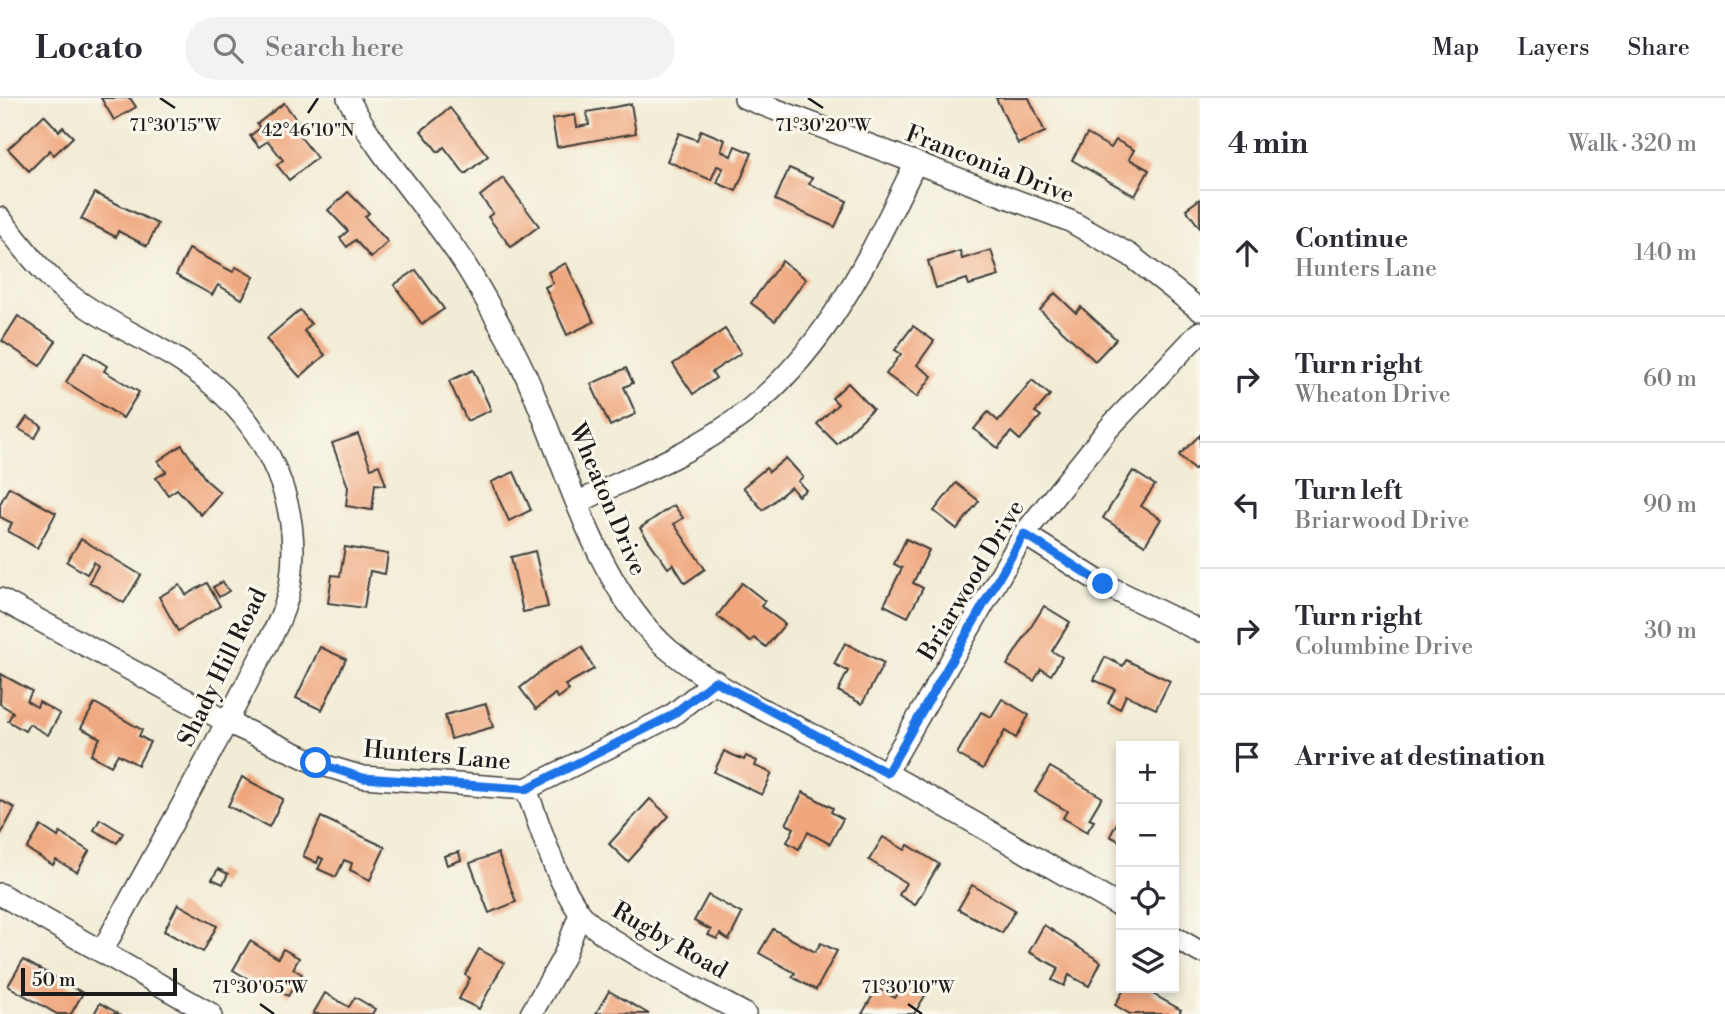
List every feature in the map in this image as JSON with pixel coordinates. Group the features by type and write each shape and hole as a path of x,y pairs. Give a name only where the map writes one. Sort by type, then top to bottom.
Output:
{"street":[{"name":"Wheaton Drive","path":"348,98 404,184 462,260 509,340 553,437 602,562 627,605 669,649 715,681 887,773 1116,904"},
{"name":"Franconia Drive","path":"746,98 1070,221 1130,255 1200,310"},
{"path":"579,502 719,432 761,401 791,372 831,323 863,271 915,164"},
{"name":"Shady Hill Road","path":"0,219 32,261 70,295 214,386 247,421 273,461 293,531 291,581 285,606 227,722 102,951"},
{"name":"Briarwood Drive","path":"887,773 1024,534 1109,428 1200,332"},
{"path":"1024,534 1103,584 1200,631"},
{"name":"Hunters Lane","path":"0,598 227,722 316,763 363,778 526,789 671,716 715,681"},
{"name":"Rugby Road","path":"526,789 554,864 580,914 620,943 746,1014"},
{"path":"0,894 211,1014"},
{"path":"531,1014 564,956 580,914"},
{"path":"1179,940 1200,952"}],"building":[{"path":"101,98 130,98 136,107 114,120"},
{"path":"996,98 1029,98 1045,132 1018,144"},
{"path":"284,103 302,127 296,131 317,158 289,180 277,165 283,160 268,141 259,147 250,136 260,128 257,124"},
{"path":"631,104 636,133 557,147 552,119 575,115 577,127 589,125 587,112"},
{"path":"450,108 488,156 465,174 444,147 438,152 421,131"},
{"path":"44,115 59,131 63,127 73,137 54,155 50,150 29,171 8,149"},
{"path":"701,130 725,140 721,151 731,156 735,146 752,153 736,191 717,183 723,168 717,166 711,180 667,161 679,133 697,140"},
{"path":"1087,134 1111,148 1116,140 1134,150 1129,159 1149,170 1135,196 1072,160"},
{"path":"789,168 812,178 809,184 847,201 835,227 775,200"},
{"path":"503,178 539,226 511,247 488,217 493,213 480,196"},
{"path":"348,192 369,213 365,217 388,242 371,258 355,240 347,247 340,238 348,231 328,210"},
{"path":"95,193 158,224 147,246 118,231 116,237 81,219"},
{"path":"1200,199 1200,228 1186,209"},
{"path":"189,249 233,272 236,267 254,277 242,299 218,285 212,295 176,275"},
{"path":"991,250 999,276 969,285 967,279 936,288 928,261 960,251 962,259"},
{"path":"782,261 806,279 775,321 751,303"},
{"path":"566,263 594,322 567,335 545,287 553,283 548,272"},
{"path":"416,270 444,309 422,324 394,285"},
{"path":"1055,293 1076,313 1081,307 1116,339 1095,361 1040,310"},
{"path":"300,310 311,324 304,331 325,355 300,377 266,339"},
{"path":"18,316 56,341 40,366 2,341"},
{"path":"913,326 934,341 917,365 932,376 917,397 886,374 901,354 895,350"},
{"path":"725,329 741,353 712,372 716,378 693,394 673,364"},
{"path":"85,352 107,366 104,371 139,392 123,418 66,382"},
{"path":"626,368 633,383 624,387 636,414 610,426 591,384"},
{"path":"473,370 491,410 467,421 449,381"},
{"path":"1032,380 1050,395 1035,412 1041,416 1020,440 1011,432 998,448 974,429 988,412 998,421"},
{"path":"848,383 873,409 837,444 817,424 838,404 832,398"},
{"path":"27,417 42,426 35,438 19,429"},
{"path":"358,434 371,468 379,465 386,485 375,484 372,510 346,506 348,487 332,443"},
{"path":"1200,435 1200,464 1194,470 1179,455"},
{"path":"182,445 206,480 220,492 201,515 177,489 168,495 156,478 166,472 158,461"},
{"path":"786,458 803,477 798,481 806,490 798,496 791,487 763,510 743,487 766,468 769,472"},
{"path":"1133,471 1155,485 1141,506 1161,519 1145,545 1103,518"},
{"path":"514,472 531,510 509,521 491,482"},
{"path":"956,483 979,501 957,529 934,511"},
{"path":"9,487 56,513 37,548 8,531 12,523 0,517 0,504"},
{"path":"674,505 683,518 674,524 705,569 685,583 673,564 668,568 640,528"},
{"path":"81,539 141,575 124,603 89,582 98,566 94,562 87,574 67,562"},
{"path":"906,539 929,550 913,583 923,588 908,617 884,605 902,568 894,564"},
{"path":"345,547 388,554 385,574 370,571 364,608 328,603 332,575 340,576"},
{"path":"535,551 548,607 523,612 511,557"},
{"path":"223,582 229,591 219,597 213,587"},
{"path":"207,583 220,606 178,631 159,597 180,585 186,595"},
{"path":"742,583 765,601 761,606 785,624 766,647 754,638 750,642 717,616"},
{"path":"1044,606 1070,622 1052,651 1062,657 1051,675 1041,669 1034,681 1007,665"},
{"path":"845,643 884,663 862,704 838,691 848,671 834,664"},
{"path":"320,647 346,659 322,710 296,698"},
{"path":"582,647 594,669 565,685 569,690 558,698 555,694 536,709 520,688 549,665"},
{"path":"1105,657 1123,666 1126,660 1170,681 1156,709 1126,695 1120,709 1108,703 1115,689 1094,680"},
{"path":"1,674 32,691 27,701 37,707 39,702 60,714 48,735 29,724 25,731 8,721 13,712 0,704"},
{"path":"1002,699 1029,715 1016,738 1005,731 983,769 957,754 981,712 991,717"},
{"path":"95,703 142,730 139,736 150,742 138,765 118,754 111,766 91,755 100,738 81,728"},
{"path":"486,704 493,727 451,739 445,715"},
{"path":"724,751 744,760 746,756 757,761 755,766 772,773 762,795 714,772"},
{"path":"1050,767 1102,797 1089,819 1094,821 1087,832 1063,818 1067,811 1035,792"},
{"path":"242,777 283,799 269,827 228,806"},
{"path":"803,792 833,808 831,812 843,819 830,844 808,832 799,849 787,842 794,828 786,824"},
{"path":"650,799 669,816 628,862 609,844"},
{"path":"0,800 15,808 0,836"},
{"path":"321,817 385,847 370,880 350,870 352,863 344,860 336,877 318,869 323,859 319,857 317,863 303,856"},
{"path":"100,819 123,833 117,843 94,830"},
{"path":"1116,825 1116,839 1110,836"},
{"path":"41,826 58,837 60,833 89,851 77,872 56,860 53,865 27,849"},
{"path":"883,837 905,850 908,845 939,864 915,905 899,895 906,883 869,860"},
{"path":"459,852 461,860 447,865 444,856"},
{"path":"498,853 516,902 489,913 470,863"},
{"path":"218,869 228,874 223,884 212,879"},
{"path":"972,885 1015,910 1002,933 958,909"},
{"path":"708,895 742,914 729,940 720,934 717,939 708,935 711,930 694,921"},
{"path":"178,904 217,926 203,952 164,931"},
{"path":"1044,925 1101,962 1089,986 1069,975 1064,986 1052,980 1059,968 1029,952"},
{"path":"773,929 815,952 821,943 837,951 816,990 792,977 795,973 759,953"},
{"path":"250,941 278,958 283,949 299,958 293,969 302,974 288,996 268,984 265,989 233,970"},
{"path":"479,949 504,963 479,1009 459,999 470,978 465,975"},
{"path":"23,960 83,993 71,1014 57,1014 8,986"},
{"path":"905,982 926,994 914,1014 862,1014 877,988 895,998"},
{"path":"609,991 649,1014 596,1013"},
{"path":"325,993 349,1007 355,997 375,1009 372,1014 313,1014"},
{"path":"1122,993 1151,993 1181,1010 1179,1014 1130,1014 1115,1005"},
{"path":"100,1003 119,1014 94,1014"}],"route":[{"path":"316,763 363,778 526,789 593,758 671,716 715,681 887,773 1024,534 1103,584"}]}
